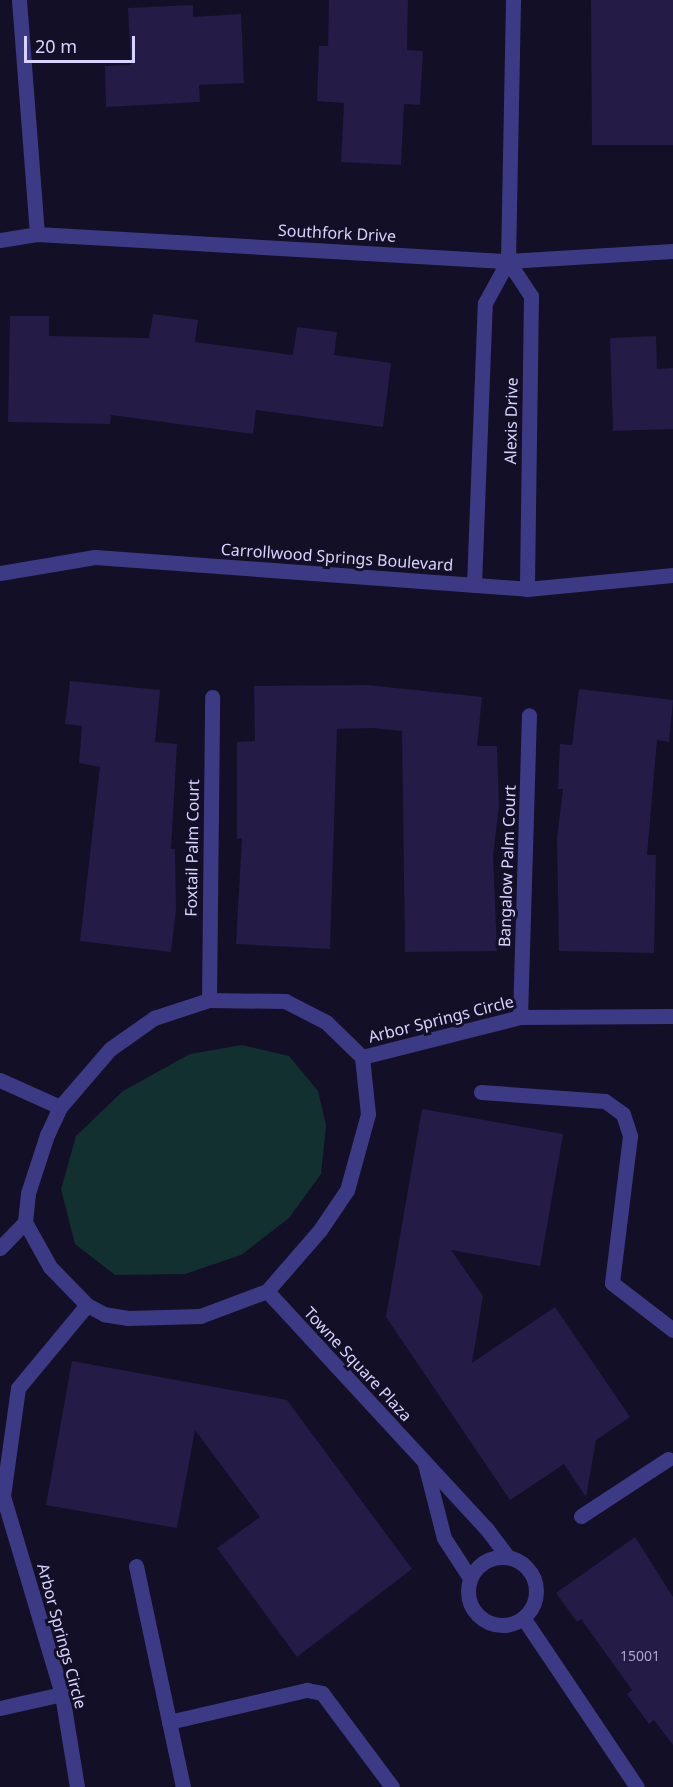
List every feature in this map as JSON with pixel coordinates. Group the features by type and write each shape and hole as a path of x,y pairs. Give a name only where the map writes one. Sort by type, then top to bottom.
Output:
{"street":[{"path":"19,0 37,234"},
{"name":"Alexis Drive","path":"474,585 484,303 508,261 513,0"},
{"name":"Southfork Drive","path":"0,240 37,234 508,261 673,251"},
{"name":"Alexis Drive","path":"508,261 531,296 527,589"},
{"name":"Carrollwood Springs Boulevard","path":"0,573 95,557 527,589 673,575"},
{"name":"Foxtail Palm Court","path":"209,1000 212,697"},
{"name":"Bangalow Palm Court","path":"520,1017 530,715"},
{"path":"209,1000 285,1001 326,1022 362,1057 368,1114 347,1190 320,1230 267,1291 200,1316 128,1318 87,1305 50,1267 25,1222 28,1193 60,1107 110,1049 154,1018 209,1000"},
{"name":"Arbor Springs Circle","path":"362,1057 520,1017 673,1016"},
{"path":"0,1080 60,1107"},
{"path":"481,1092 605,1101 623,1114 630,1136 612,1283 673,1330"},
{"path":"0,1248 25,1222"},
{"name":"Towne Square Plaza","path":"267,1291 424,1461 508,1557 528,1568 537,1588 536,1600 524,1619 502,1626 481,1619 469,1600 470,1578 444,1538 424,1461"},
{"name":"Arbor Springs Circle","path":"77,1787 62,1694 2,1496 18,1388 87,1305"},
{"path":"582,1516 671,1460"},
{"path":"470,1578 485,1561 508,1557"},
{"path":"136,1566 183,1787"},
{"path":"524,1619 637,1787"},
{"path":"169,1722 307,1690 322,1693 392,1787"},
{"path":"0,1708 62,1694"}],"green space":[{"path":"242,1045 289,1056 318,1091 326,1125 321,1174 289,1218 241,1255 185,1274 115,1275 75,1244 61,1189 76,1136 123,1091 190,1054"}],"building":[{"path":"329,0 408,0 407,50 423,51 420,105 404,104 401,165 341,162 344,103 317,101 319,46 328,46"},
{"path":"591,0 673,0 673,145 592,145"},
{"path":"193,5 193,17 241,14 244,83 199,85 200,102 106,107 105,66 131,65 128,8"},
{"path":"153,314 198,320 195,342 293,355 297,327 337,332 334,355 391,363 383,427 256,410 253,434 111,415 110,424 8,422 10,316 49,316 49,336 149,338"},
{"path":"656,336 657,369 673,368 673,429 613,431 610,338"},
{"path":"70,681 160,690 155,742 177,744 171,849 175,849 176,909 171,952 80,941 100,767 79,763 82,726 65,724"},
{"path":"367,685 482,697 477,746 497,746 499,806 493,855 497,951 405,952 402,731 373,728 337,729 330,949 236,944 242,838 237,839 237,742 255,741 254,686"},
{"path":"579,689 673,700 669,742 657,740 647,855 656,855 654,953 559,951 557,838 563,789 558,789 560,744 572,745"},
{"path":"422,1109 563,1134 540,1266 451,1250 483,1296 472,1363 555,1307 630,1417 596,1440 586,1497 564,1464 510,1500 386,1317"},
{"path":"72,1361 287,1400 412,1569 297,1657 217,1548 260,1517 195,1430 177,1528 46,1505"},
{"path":"635,1537 673,1597 673,1745 654,1720 649,1724 627,1694 632,1690 581,1619 577,1622 556,1593"}]}
